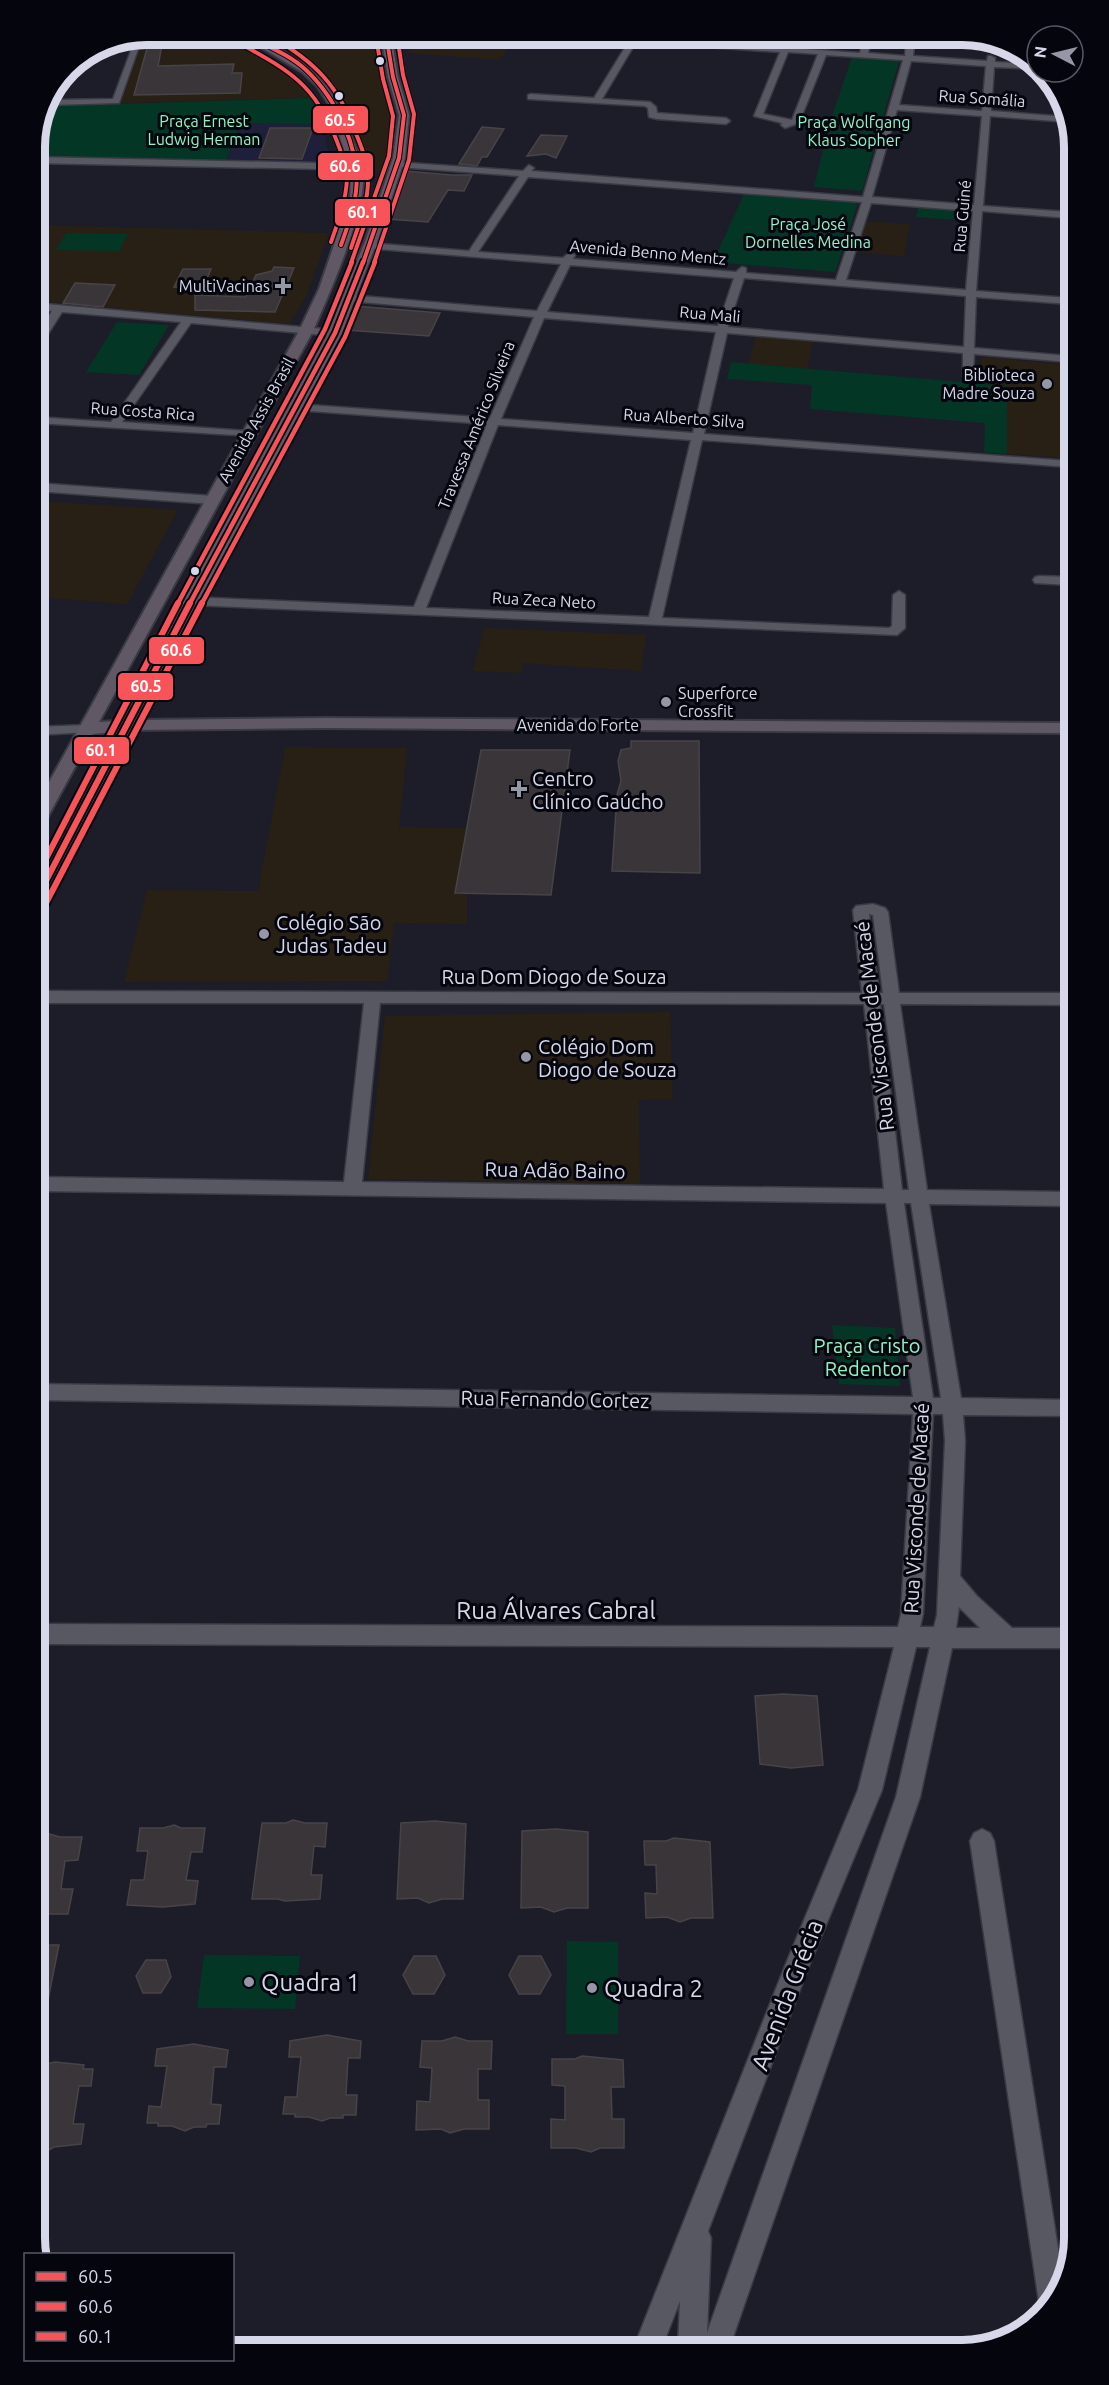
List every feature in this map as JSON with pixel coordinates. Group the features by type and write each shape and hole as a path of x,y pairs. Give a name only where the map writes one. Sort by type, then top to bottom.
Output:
{"main road":[{"name":"Avenida Assis Brasil","path":"45,805 306,332 325,289 356,198 355,165 333,103 321,84 306,70 264,45"},
{"name":"Avenida Assis Brasil","path":"45,883 191,601 335,333 370,243 398,161 404,115 393,77 388,45"},
{"name":"Avenida do Forte","path":"86,729 127,725 445,723 1064,728"}],"street":[{"path":"596,102 630,45"},
{"path":"761,45 1023,65"},
{"path":"865,52 866,45"},
{"path":"841,280 868,197 910,45"},
{"path":"56,103 116,101 136,46"},
{"path":"772,46 785,50 865,52"},
{"path":"785,50 758,116 795,123"},
{"path":"795,123 823,52"},
{"path":"991,61 1016,61"},
{"name":"Rua Guiné","path":"968,377 971,291 991,61"},
{"path":"531,97 647,104 652,107 652,115 726,121"},
{"name":"Rua Somália","path":"894,107 1060,117"},
{"path":"771,125 795,123"},
{"path":"45,160 355,165"},
{"path":"398,161 1064,215"},
{"path":"474,250 527,171"},
{"path":"978,206 1064,209"},
{"name":"Avenida Benno Mentz","path":"370,243 841,280 1064,300"},
{"name":"Travessa Américo Silveira","path":"419,610 494,420 540,314 568,258"},
{"path":"655,621 722,330 741,272"},
{"name":"Avenida Benno Mentz","path":"971,291 1064,295"},
{"name":"Rua Mali","path":"349,298 1064,359"},
{"path":"45,307 335,333"},
{"path":"45,330 59,308"},
{"path":"114,426 188,321"},
{"name":"Rua Alberto Silva","path":"296,407 1064,464"},
{"name":"Rua Costa Rica","path":"45,421 248,434"},
{"path":"45,488 212,500"},
{"path":"1039,580 1064,581"},
{"name":"Rua Zeca Neto","path":"191,601 895,632 898,628 899,595"},
{"path":"45,730 86,729"},
{"name":"Rua Visconde de Macaé","path":"906,1638 912,1614 924,1404 895,1197 861,919 861,910 864,909 880,912 910,1144 952,1404 955,1441 948,1615 942,1638"},
{"path":"352,1189 373,996"},
{"name":"Rua Dom Diogo de Souza","path":"45,997 1064,999"},
{"name":"Rua Adão Baino","path":"45,1184 1064,1199"},
{"name":"Rua Fernando Cortez","path":"45,1392 952,1404 1064,1408"},
{"path":"949,1577 959,1594 973,1609 1008,1638"},
{"name":"Rua Álvares Cabral","path":"45,1634 1064,1638"},
{"name":"Avenida Grécia","path":"651,2340 797,1966 870,1790 894,1698 906,1638"},
{"path":"718,2340 908,1797 942,1638"},
{"path":"982,1840 1051,2287"},
{"path":"692,2340 697,2224"}],"shaded area":[{"path":"147,45 245,45 252,50 252,54 287,71 304,85 311,98 121,103 140,46"},
{"path":"276,45 376,45 384,98 391,99 395,120 392,151 384,171 363,173 338,94 319,71"},
{"path":"408,45 511,45 500,60 409,53"},
{"path":"240,123 322,125 331,161 226,161"},
{"path":"863,221 910,224 904,256 855,252"},
{"path":"45,225 329,233 306,297 289,324 103,307 115,285 76,283 63,303 45,301"},
{"path":"756,336 813,341 807,369 748,364"},
{"path":"981,357 1064,365 1064,458 1007,454 1007,387 979,384"},
{"path":"45,502 178,510 127,604 45,598"},
{"path":"484,628 646,635 641,671 523,663 521,673 473,671"},
{"path":"285,747 407,748 399,827 467,828 467,924 394,923 387,981 124,982 147,890 258,891"},
{"name":"Colégio Dom Diogo de Souza","path":"670,1012 673,1099 639,1100 640,1184 368,1179 385,1016"}],"green space":[{"name":"Praça Wolfgang Klaus Sopher","path":"852,57 899,61 862,191 814,187 829,125"},
{"name":"Praça Ernest Ludwig Herman","path":"311,98 322,125 240,123 226,161 45,157 48,121 54,106"},
{"name":"Praça José Dornelles Medina","path":"745,192 859,200 835,272 713,262"},
{"path":"918,207 959,211 957,220 916,217"},
{"path":"66,233 128,234 119,251 56,250"},
{"path":"117,322 169,325 139,375 86,372"},
{"path":"731,362 1007,386 1007,454 984,452 985,423 810,409 812,385 727,379"},
{"name":"Praça Cristo Redentor","path":"832,1325 895,1328 900,1386 839,1384"},
{"name":"Quadra 2","path":"567,1941 618,1942 618,2034 566,2034"},
{"name":"Quadra 1","path":"204,1955 300,1956 295,2009 197,2008"}],"building":[{"path":"148,45 162,45 158,66 234,64 232,73 242,73 240,93 134,95"},
{"path":"482,127 504,129 487,157 482,157 477,166 459,164"},
{"path":"270,128 313,128 302,159 259,158"},
{"path":"541,135 567,136 556,158 546,154 527,156"},
{"path":"405,171 472,175 464,191 448,190 428,222 387,219"},
{"path":"274,267 294,268 275,312 195,310 195,295 246,297 256,275 272,271"},
{"path":"183,269 211,269 203,288 174,287"},
{"path":"75,283 115,285 103,307 63,303"},
{"path":"355,306 440,313 429,336 346,330"},
{"path":"631,741 699,741 700,873 612,871 617,795 621,781 618,761 621,750 631,748"},
{"name":"Centro Clínico Gaúcho","path":"481,750 570,750 551,895 455,893"},
{"path":"783,1694 817,1696 823,1765 791,1768 760,1764 755,1696"},
{"path":"293,1820 305,1823 327,1823 325,1847 314,1846 311,1875 322,1875 320,1899 285,1901 252,1899 262,1823 286,1823"},
{"path":"435,1821 466,1824 463,1899 442,1899 429,1903 418,1898 397,1899 401,1823"},
{"path":"174,1825 181,1828 205,1828 202,1852 191,1852 186,1880 198,1881 195,1904 163,1907 127,1905 131,1880 144,1880 148,1851 137,1851 140,1828 163,1828"},
{"path":"556,1829 588,1832 588,1908 567,1908 554,1912 541,1907 521,1908 522,1831"},
{"path":"45,1834 82,1837 78,1860 65,1861 61,1889 73,1889 68,1914 45,1914"},
{"path":"674,1838 710,1842 713,1918 691,1918 680,1922 667,1917 646,1918 645,1893 657,1894 656,1865 645,1865 644,1841 666,1841"},
{"path":"45,1945 59,1945 47,2005 45,2005"},
{"path":"414,1956 436,1956 445,1975 434,1994 413,1994 403,1975"},
{"path":"519,1956 541,1956 551,1975 540,1994 519,1994 509,1975"},
{"path":"146,1960 166,1960 171,1977 161,1993 143,1993 136,1976"},
{"path":"327,2035 361,2041 360,2058 348,2058 346,2095 357,2095 356,2115 343,2115 343,2118 330,2118 322,2121 309,2117 295,2117 295,2114 283,2114 285,2097 297,2097 301,2057 289,2057 290,2041"},
{"path":"455,2037 468,2041 492,2041 491,2069 478,2069 478,2100 489,2100 489,2129 464,2129 450,2133 441,2129 416,2130 417,2101 430,2102 432,2068 420,2067 422,2041 442,2041"},
{"path":"194,2044 228,2050 226,2067 214,2067 211,2104 221,2105 219,2124 207,2124 206,2127 194,2127 185,2131 172,2126 158,2126 158,2123 147,2123 149,2106 161,2107 167,2066 155,2066 157,2049"},
{"path":"582,2056 623,2060 624,2087 611,2087 612,2119 624,2119 624,2148 600,2148 591,2152 576,2148 551,2148 551,2119 565,2120 565,2086 552,2085 552,2059 575,2059"},
{"path":"55,2062 84,2065 83,2069 93,2069 91,2086 79,2086 73,2124 84,2124 81,2144 54,2147 45,2152 45,2064"}],"transit line":[{"name":"60.6","path":"243,45 285,69 300,81 322,107 330,124 347,172 344,199 331,242"},
{"name":"60.5","path":"266,45 285,55 306,70 315,80 333,106 348,138 356,169 357,190 341,245"},
{"name":"60.1","path":"286,45 313,65 335,89 351,119 360,143 368,182 364,207 351,248"},
{"name":"60.1","path":"45,860 143,669 325,329 362,235 389,156 393,116 377,45"},
{"name":"60.5","path":"45,882 152,674 335,333 372,239 399,158 404,115 393,77 388,45"},
{"name":"60.6","path":"46,903 161,679 345,337 382,243 409,160 414,114 403,75 398,45"}],"place":[{"name":"MultiVacinas","path":"283,286"},
{"name":"Biblioteca Madre Souza","path":"1047,384"},
{"name":"Superforce Crossfit","path":"666,702"},
{"name":"Centro Clínico Gaúcho","path":"519,789"},
{"name":"Colégio São Judas Tadeu","path":"264,934"},
{"name":"Colégio Dom Diogo de Souza","path":"526,1057"},
{"name":"Quadra 1","path":"249,1982"},
{"name":"Quadra 2","path":"592,1988"}]}
